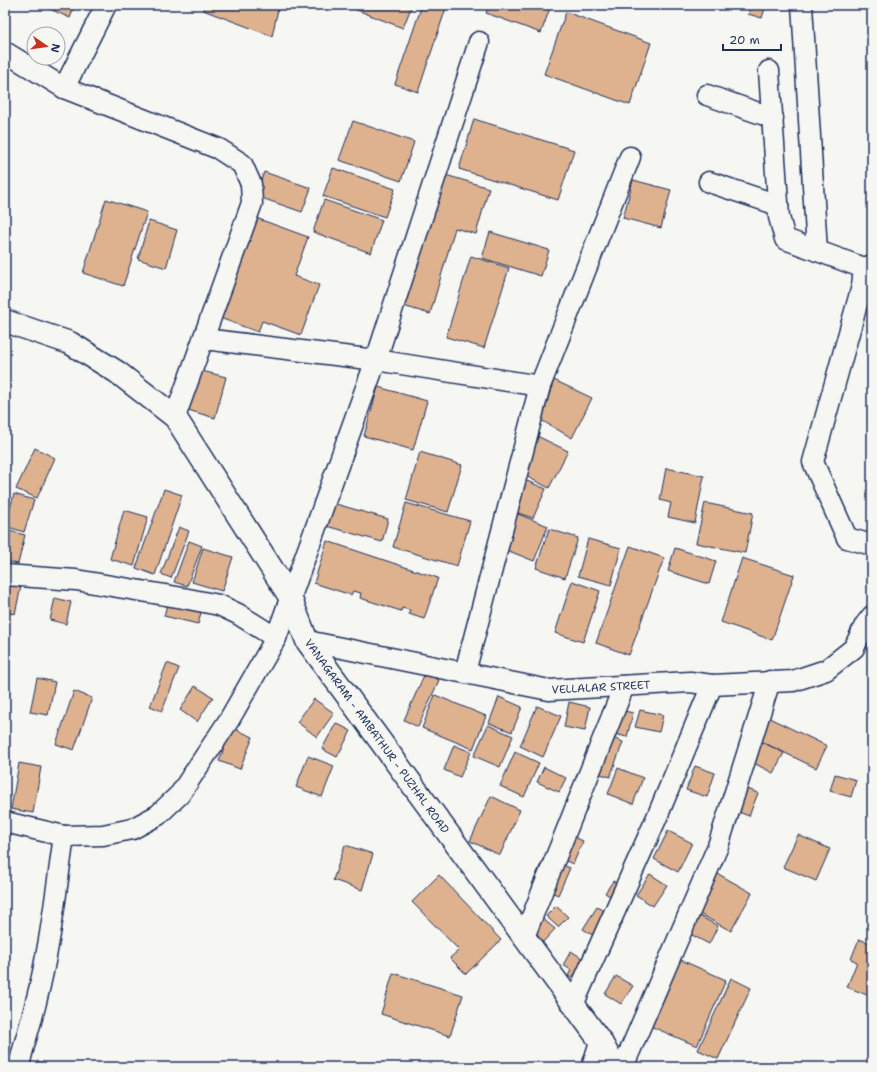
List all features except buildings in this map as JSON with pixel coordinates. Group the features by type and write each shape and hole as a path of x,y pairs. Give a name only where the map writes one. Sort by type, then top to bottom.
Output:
{"main road":[{"name":"VANAGARAM - AMBATHUR - PUZHAL ROAD","path":"5,322 70,343 117,372 175,417 290,597 307,641 601,1042 615,1067"},
{"path":"593,1067 601,1042"}],"street":[{"path":"64,88 106,5"},
{"path":"802,5 817,251"},
{"path":"5,822 64,836 103,835 132,829 158,815 180,794 229,720 276,638 376,360 479,42"},
{"path":"5,52 64,88 219,149 242,164 251,184 252,203 175,417"},
{"path":"769,71 779,217 785,239 817,251 868,266 813,462 847,538 872,545"},
{"path":"707,95 773,118"},
{"path":"465,672 540,386 630,157"},
{"path":"709,182 778,205"},
{"path":"204,339 376,360 540,386"},
{"path":"5,575 76,580 219,605 238,614 276,638"},
{"name":"VELLALAR STREET","path":"307,641 549,690 690,682 712,685 793,681 826,670 854,648 865,625 872,616"},
{"path":"623,1067 718,846 770,681"},
{"path":"573,1005 657,817 712,685"},
{"path":"524,937 624,686"},
{"path":"19,1067 36,1002 48,947 64,836"}]}
